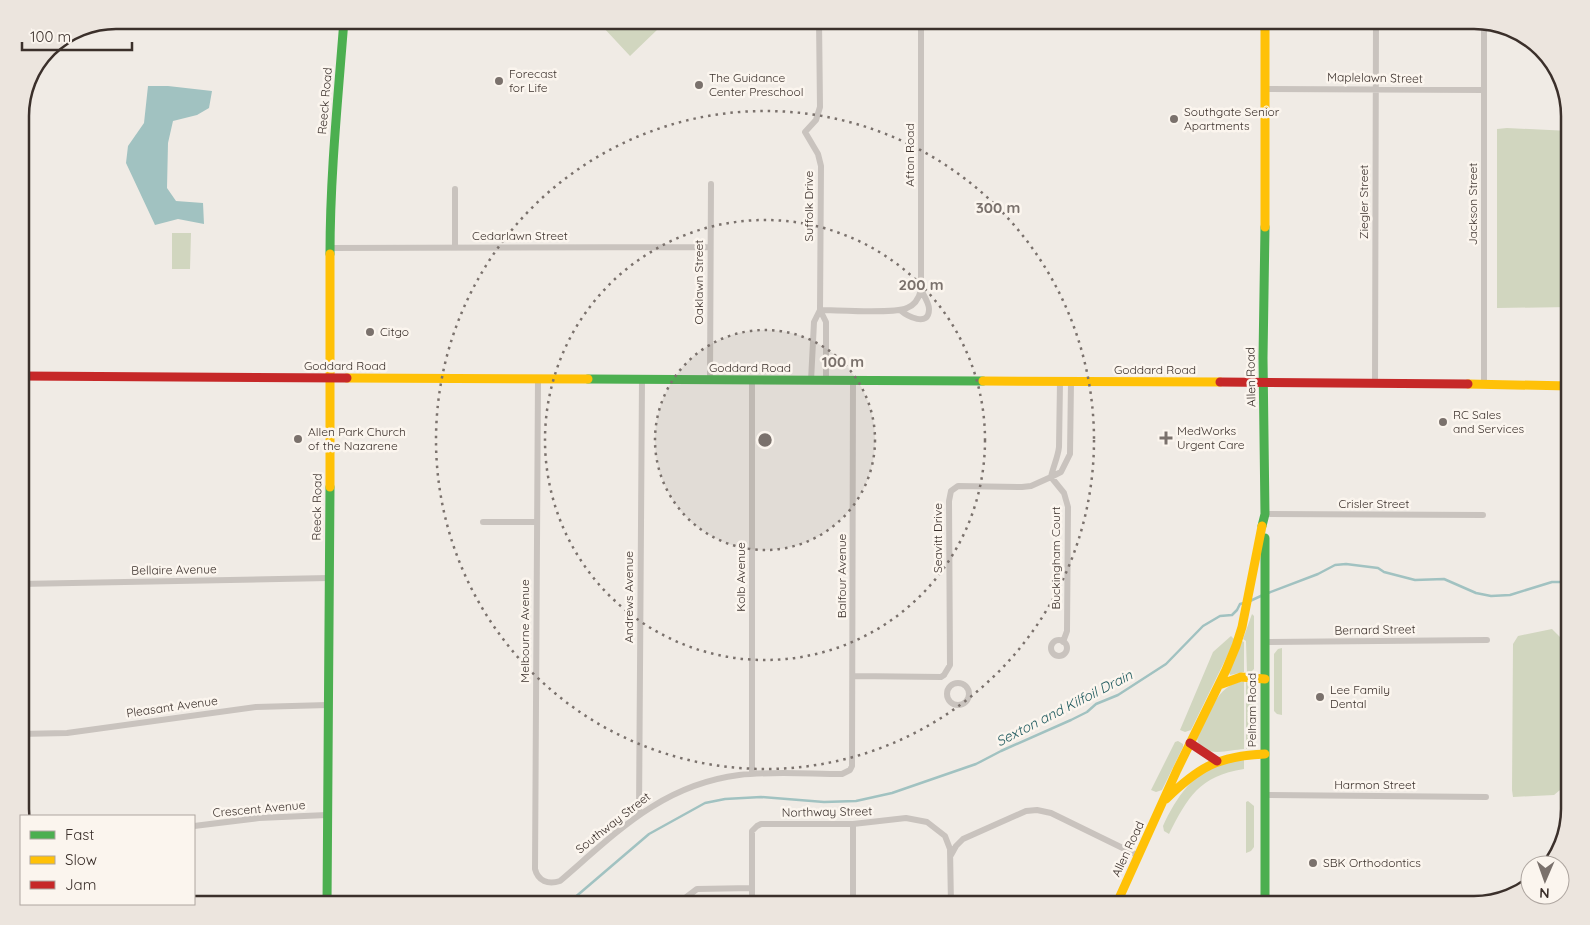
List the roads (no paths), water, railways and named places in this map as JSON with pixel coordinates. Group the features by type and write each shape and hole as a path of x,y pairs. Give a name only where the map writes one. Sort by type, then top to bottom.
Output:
{"main road":[{"name":"Reeck Road","path":"327,896 331,378 330,248 332,170 343,29"},
{"name":"Allen Road","path":"1120,896 1236,646 1251,586 1265,514 1263,353 1265,302 1265,29"},
{"name":"Goddard Road","path":"29,376 1561,386"},
{"name":"Pelham Road","path":"1264,896 1265,514"},
{"path":"1219,685 1241,676 1265,679"},
{"path":"1190,743 1217,761"},
{"name":"Allen Road","path":"1162,803 1185,780 1202,767 1244,754 1265,754"}],"street":[{"name":"Suffolk Drive","path":"811,381 814,322 820,310 821,166 818,154 805,132 816,120 820,107 820,29"},
{"name":"Afton Road","path":"921,29 921,290 929,308 928,315 923,319 909,317 900,310 914,304 921,290"},
{"name":"Ziegler Street","path":"1375,384 1376,29"},
{"name":"Jackson Street","path":"1484,29 1484,384"},
{"name":"Maplelawn Street","path":"1265,89 1484,90"},
{"name":"Oaklawn Street","path":"710,380 711,184"},
{"path":"455,188 455,247"},
{"name":"Cedarlawn Street","path":"330,248 710,247"},
{"name":"Suffolk Drive","path":"820,310 826,322 826,381"},
{"path":"820,310 900,310"},
{"name":"Melbourne Avenue","path":"538,379 535,868 537,875 542,880"},
{"name":"Andrews Avenue","path":"639,814 642,380"},
{"name":"Kolb Avenue","path":"752,380 752,774"},
{"name":"Balfour Avenue","path":"850,770 853,762 853,381"},
{"path":"1051,477 1059,447 1060,382"},
{"path":"1051,477 1061,472 1070,454 1072,382"},
{"name":"Buckingham Court","path":"1051,477 1064,493 1068,507 1067,631 1063,642"},
{"name":"Seavitt Drive","path":"944,675 950,665 949,501 951,490 962,486 1031,486 1051,477"},
{"name":"Crisler Street","path":"1265,514 1483,515"},
{"path":"483,522 537,522"},
{"name":"Bellaire Avenue","path":"29,584 329,578"},
{"name":"Bernard Street","path":"1264,642 1487,640"},
{"path":"853,676 941,677 944,675 951,685"},
{"name":"Pleasant Avenue","path":"29,734 67,733 256,707 328,705"},
{"name":"Southway Street","path":"542,880 549,883 560,881 639,814 666,798 694,786 724,777 752,774 842,774 850,770"},
{"name":"Harmon Street","path":"1265,796 1486,797"},
{"path":"951,856 956,846 963,839 1026,811 1037,810 1051,812 1139,856"},
{"name":"Crescent Avenue","path":"195,826 259,818 327,815"},
{"name":"Northway Street","path":"752,888 752,831 761,824 853,824 906,818 922,820 932,824 945,836 951,856 951,896"},
{"path":"853,824 853,896"},
{"path":"688,896 698,888 752,888 752,896"}],"water":[{"path":"148,86 168,86 212,91 209,108 197,115 173,121 168,143 167,188 176,201 203,203 204,224 178,219 155,225 126,163 128,146 144,123"}],"waterway":[{"name":"Sexton and Kilfoil Drain","path":"1268,593 1318,574 1335,565 1346,564 1378,568 1384,572 1415,580 1444,579 1476,593 1491,596 1510,595 1552,582 1561,582"},
{"name":"Sexton and Kilfoil Drain","path":"1250,601 1263,595"},
{"name":"Sexton and Kilfoil Drain","path":"577,896 649,834 705,803 725,799 761,797 824,802 856,801 892,793 976,764 1071,720 1087,712 1096,704 1118,695 1166,664 1203,626 1220,616 1232,615 1240,604 1244,603"}],"place":[{"name":"Forecast for Life","path":"499,81"},
{"name":"The Guidance Center Preschool","path":"699,85"},
{"name":"Southgate Senior Apartments","path":"1174,119"},
{"name":"Citgo","path":"370,332"},
{"name":"RC Sales and Services","path":"1443,422"},
{"name":"MedWorks Urgent Care","path":"1166,438"},
{"name":"Allen Park Church of the Nazarene","path":"298,439"},
{"name":"Lee Family Dental","path":"1320,697"},
{"name":"SBK Orthodontics","path":"1313,863"}]}
